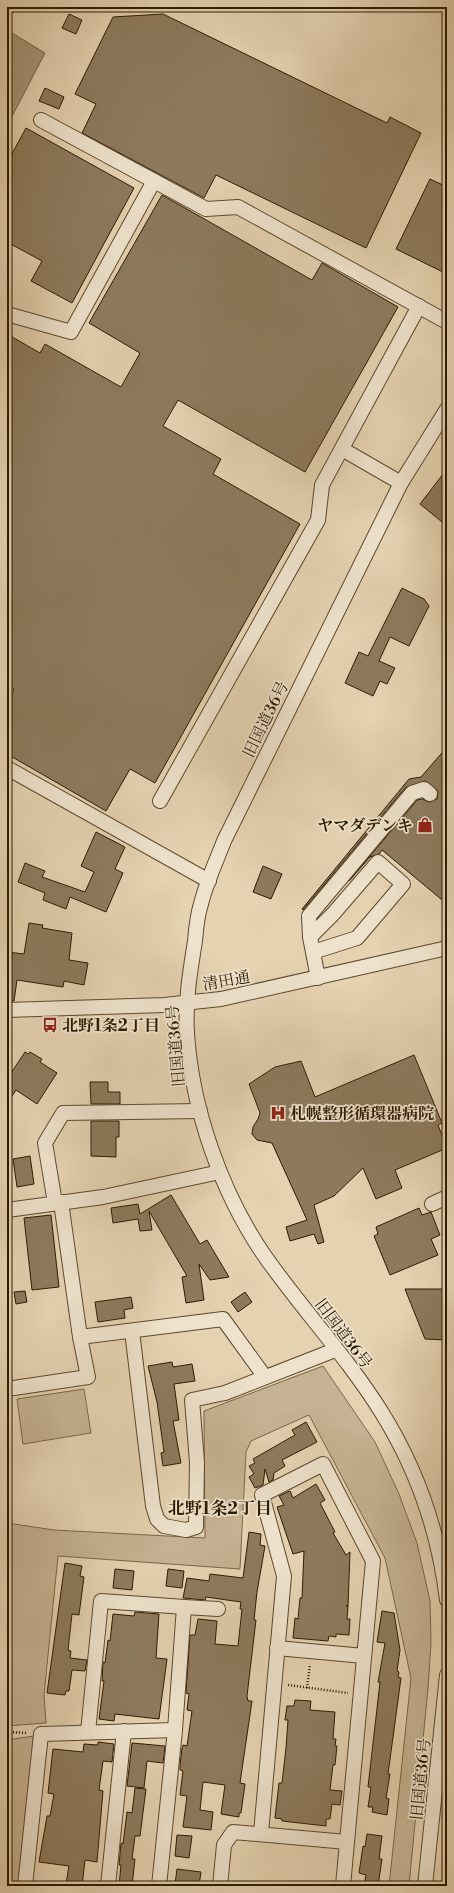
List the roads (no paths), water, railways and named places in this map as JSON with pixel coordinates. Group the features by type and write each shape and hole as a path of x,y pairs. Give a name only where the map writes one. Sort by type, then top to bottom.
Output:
{"street":[{"path":"41,120 206,208 238,207 447,322"},
{"path":"7,314 70,332 154,181"},
{"path":"160,801 318,520 322,486 419,306"},
{"name":"旧国道36号","path":"447,409 401,483 224,841 201,904 188,980 187,1003 188,1040 200,1112 220,1172 238,1210 264,1254 381,1411 398,1441 417,1479 438,1543 447,1600"},
{"path":"342,449 401,483"},
{"path":"7,768 209,881"},
{"path":"318,978 310,937 309,916 412,793 424,789 430,794"},
{"path":"310,937 333,914 378,862 403,884 357,938 313,952"},
{"name":"清田通","path":"7,1010 164,1005 221,999 318,978 392,959 447,948"},
{"path":"7,1389 88,1378 58,1203 45,1143 63,1113 200,1112"},
{"path":"7,1210 103,1197 220,1172"},
{"path":"432,1204 447,1196"},
{"path":"80,1338 224,1319 265,1377"},
{"path":"132,1331 153,1506 157,1519 164,1526 186,1530 196,1527 197,1462 192,1400 225,1393 335,1350"},
{"path":"261,1833 284,1576 262,1495 323,1464 373,1561 343,1886"},
{"path":"88,1732 101,1601 218,1609"},
{"path":"159,1886 175,1730 184,1607"},
{"path":"277,1648 364,1656"},
{"name":"旧国道36号","path":"426,1886 440,1819 447,1675"},
{"path":"25,1886 41,1734 175,1730"},
{"path":"108,1886 124,1731"},
{"path":"220,1886 224,1845 234,1832 261,1833 347,1842"}],"place":[{"name":"ヤマダデンキ","path":"425,825"},
{"name":"北野1条2丁目","path":"50,1025"},
{"name":"札幌整形循環器病院","path":"278,1113"}],"district":[{"name":"北野1条2丁目","path":"220,1508"}]}
